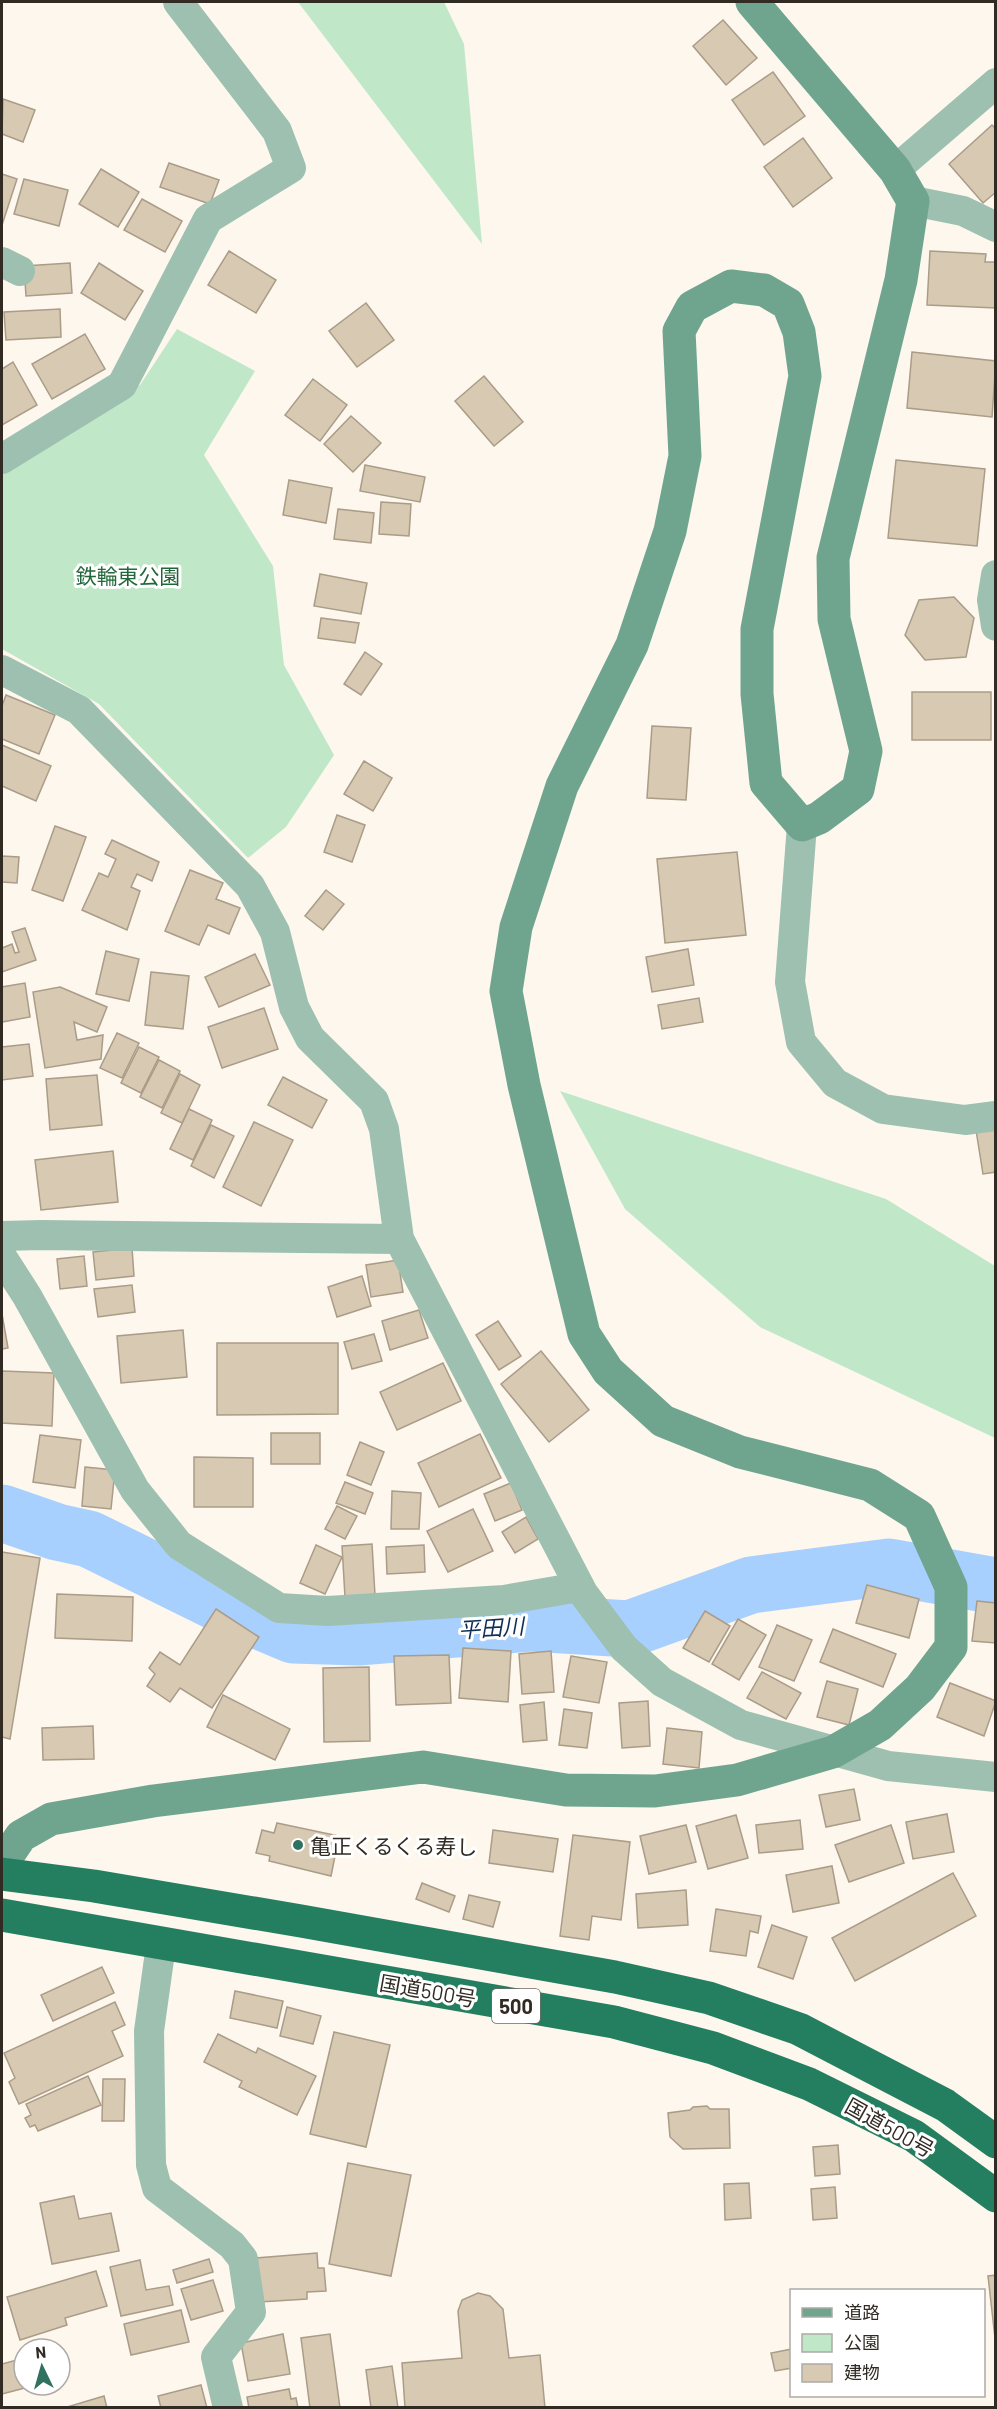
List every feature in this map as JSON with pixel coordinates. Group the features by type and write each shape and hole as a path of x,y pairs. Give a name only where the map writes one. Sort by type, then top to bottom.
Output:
{"highway":[{"name":"国道500号","path":"2,1874 94,1886 324,1925 615,1977 709,1998 799,2029 945,2105 996,2142"},
{"name":"国道500号","path":"2,1916 614,2022 713,2048 809,2084 914,2136 996,2196"}],"street":[{"path":"2,459 122,385 208,219 291,168 277,131 178,2"},
{"path":"752,2 895,170 913,201 901,280 832,558 834,619 866,751 858,789 819,818 802,825"},
{"path":"895,170 996,83"},
{"path":"913,201 963,211 996,227"},
{"path":"2,1864 21,1836 51,1819 153,1801 423,1767 566,1790 655,1791 738,1780 833,1752 880,1725 920,1688 951,1647 951,1587 919,1516 870,1485 740,1452 663,1421 608,1371 584,1334 524,1085 506,991 516,927 562,786 632,645 670,531 686,456 679,331 692,307 731,286 764,290 788,304 799,332 805,376 757,629 757,694 766,783 802,825 790,982 801,1041 835,1083 883,1109 964,1120 996,1116"},
{"path":"996,574 992,600 996,626"},
{"path":"2,670 79,711 249,886 275,932 294,1007 310,1038 374,1101 384,1129 399,1239 579,1587 624,1648 662,1682 741,1725 888,1766 996,1777"},
{"path":"2,1236 399,1239"},
{"path":"2,1257 27,1296 142,1499 179,1545 279,1608 328,1611 504,1600 579,1587"},
{"path":"161,1945 149,2031 151,2165 157,2188 232,2246 243,2259 251,2312 216,2357 228,2408"}],"green space":[{"path":"298,2 444,2 464,44 482,244"},
{"name":"鉄輪東公園","path":"177,329 255,371 204,455 273,566 284,665 334,755 286,827 248,858 99,704 2,649 2,465 140,385"},
{"path":"560,1091 886,1199 995,1266 995,1438 760,1327 625,1209"}],"building":[{"path":"723,20 757,58 726,85 693,46"},
{"path":"773,72 805,116 764,145 732,100"},
{"path":"3,99 35,110 23,142 2,134"},
{"path":"992,125 996,129 996,192 983,203 949,164"},
{"path":"803,138 832,178 793,207 764,167"},
{"path":"169,163 219,180 210,204 160,187"},
{"path":"101,169 139,192 118,227 79,204"},
{"path":"2,174 17,179 2,225"},
{"path":"24,179 68,190 59,226 14,214"},
{"path":"142,199 182,221 165,252 124,230"},
{"path":"229,251 276,280 256,313 208,285"},
{"path":"930,251 986,254 985,262 996,262 996,308 927,305"},
{"path":"70,263 72,293 26,296 24,266"},
{"path":"99,263 143,291 125,320 81,293"},
{"path":"366,303 394,340 357,367 329,331"},
{"path":"60,309 61,337 6,340 4,312"},
{"path":"85,334 105,369 52,399 32,364"},
{"path":"912,352 996,361 992,417 907,408"},
{"path":"13,362 37,405 2,425 2,369"},
{"path":"484,376 523,422 494,446 455,401"},
{"path":"313,379 347,405 320,441 285,415"},
{"path":"351,416 381,443 353,472 324,444"},
{"path":"896,460 985,469 977,546 888,538"},
{"path":"365,465 425,477 420,502 360,491"},
{"path":"289,480 332,488 326,523 283,515"},
{"path":"381,502 411,504 409,536 379,534"},
{"path":"338,509 374,513 371,543 334,539"},
{"path":"320,574 367,583 361,614 314,606"},
{"path":"954,597 974,618 966,657 925,660 905,635 919,600"},
{"path":"321,618 359,623 355,643 318,638"},
{"path":"365,652 382,664 361,695 344,684"},
{"path":"912,692 991,692 991,740 912,740"},
{"path":"6,695 55,715 39,754 2,739 2,706"},
{"path":"652,726 691,728 686,800 647,798"},
{"path":"2,745 51,766 36,801 2,786"},
{"path":"364,761 392,778 373,811 344,794"},
{"path":"337,815 365,825 352,862 324,852"},
{"path":"55,826 86,837 63,901 32,890"},
{"path":"112,840 159,862 152,881 137,874 131,887 140,891 127,930 82,910 99,873 108,877 116,859 105,854"},
{"path":"737,852 746,935 665,943 657,859"},
{"path":"2,856 19,857 17,883 2,882"},
{"path":"190,870 223,883 216,899 240,908 229,934 208,925 199,945 165,931"},
{"path":"326,890 344,904 323,930 305,916"},
{"path":"25,928 36,960 2,972 2,948 12,944 15,953 19,952 12,932"},
{"path":"688,949 694,985 652,992 646,957"},
{"path":"106,951 139,959 129,1001 96,994"},
{"path":"255,954 270,985 219,1007 205,977"},
{"path":"151,972 189,976 183,1029 145,1025"},
{"path":"25,983 30,1017 2,1022 2,987"},
{"path":"60,987 107,1007 97,1032 74,1022 77,1040 103,1035 101,1059 45,1068 33,992"},
{"path":"699,998 703,1022 662,1029 658,1005"},
{"path":"264,1008 278,1049 222,1068 208,1027"},
{"path":"117,1033 139,1043 122,1078 100,1068"},
{"path":"29,1044 33,1076 2,1080 2,1047"},
{"path":"139,1047 159,1057 141,1093 121,1083"},
{"path":"159,1060 180,1071 162,1108 140,1097"},
{"path":"180,1074 200,1085 182,1123 161,1113"},
{"path":"97,1075 102,1125 50,1130 46,1079"},
{"path":"283,1077 327,1100 312,1128 268,1105"},
{"path":"189,1109 212,1120 193,1160 170,1149"},
{"path":"996,1121 996,1172 983,1174 975,1124"},
{"path":"254,1122 293,1140 261,1206 223,1187"},
{"path":"211,1125 234,1136 214,1178 191,1166"},
{"path":"113,1151 118,1202 41,1210 35,1160"},
{"path":"132,1248 134,1276 96,1280 93,1252"},
{"path":"84,1256 87,1286 60,1289 57,1259"},
{"path":"398,1260 403,1292 371,1297 366,1265"},
{"path":"362,1276 371,1306 337,1317 328,1287"},
{"path":"132,1285 135,1312 98,1317 94,1289"},
{"path":"419,1310 428,1338 390,1350 382,1321"},
{"path":"2,1314 8,1348 2,1349"},
{"path":"498,1321 521,1356 499,1370 476,1335"},
{"path":"183,1330 187,1377 121,1383 117,1336"},
{"path":"374,1334 382,1361 352,1369 344,1342"},
{"path":"217,1343 338,1343 338,1414 217,1415"},
{"path":"541,1351 589,1410 549,1442 501,1384"},
{"path":"443,1363 461,1401 397,1430 380,1392"},
{"path":"2,1371 54,1373 52,1426 2,1423"},
{"path":"271,1433 320,1433 320,1464 271,1464"},
{"path":"480,1434 501,1478 439,1507 418,1463"},
{"path":"40,1435 81,1440 75,1488 33,1482"},
{"path":"360,1442 384,1452 371,1485 347,1475"},
{"path":"194,1457 253,1458 253,1507 194,1507"},
{"path":"85,1467 115,1470 111,1509 82,1506"},
{"path":"345,1482 373,1493 365,1514 336,1503"},
{"path":"511,1483 522,1510 495,1521 484,1494"},
{"path":"392,1491 421,1493 419,1529 391,1529"},
{"path":"337,1506 357,1516 345,1539 325,1529"},
{"path":"473,1509 493,1551 448,1572 427,1531"},
{"path":"526,1517 538,1539 515,1553 502,1532"},
{"path":"372,1544 375,1595 345,1597 342,1546"},
{"path":"316,1545 342,1557 325,1594 300,1583"},
{"path":"424,1545 425,1572 387,1574 386,1547"},
{"path":"2,1552 40,1558 10,1739 2,1737"},
{"path":"867,1585 919,1599 909,1638 856,1623"},
{"path":"57,1594 133,1597 132,1641 55,1638"},
{"path":"977,1601 996,1603 996,1643 972,1641"},
{"path":"216,1609 259,1637 212,1708 180,1688 170,1702 147,1686 155,1674 149,1668 160,1652 180,1665"},
{"path":"705,1611 730,1626 709,1662 683,1648"},
{"path":"738,1619 766,1635 739,1680 712,1664"},
{"path":"777,1625 812,1640 794,1681 759,1667"},
{"path":"833,1629 896,1654 883,1687 820,1662"},
{"path":"463,1648 511,1651 508,1702 459,1698"},
{"path":"551,1651 554,1692 522,1694 519,1654"},
{"path":"449,1655 451,1703 396,1705 394,1656"},
{"path":"571,1656 607,1662 599,1703 563,1697"},
{"path":"369,1667 370,1741 324,1742 323,1668"},
{"path":"762,1672 801,1693 786,1719 747,1698"},
{"path":"827,1681 858,1689 849,1725 817,1717"},
{"path":"950,1683 996,1701 984,1736 937,1717"},
{"path":"223,1695 290,1729 275,1760 207,1727"},
{"path":"648,1701 650,1746 622,1748 619,1703"},
{"path":"544,1702 547,1740 523,1742 520,1705"},
{"path":"564,1709 592,1713 587,1748 559,1745"},
{"path":"93,1726 94,1759 43,1760 42,1728"},
{"path":"667,1728 702,1732 699,1768 663,1764"},
{"path":"854,1789 860,1820 826,1827 819,1795"},
{"path":"947,1814 954,1852 913,1859 906,1822"},
{"path":"736,1815 748,1858 708,1869 696,1826"},
{"path":"800,1820 803,1849 759,1853 756,1825"},
{"name":"亀正くるくる寿し","path":"277,1823 339,1836 331,1876 269,1861 270,1856 256,1853 262,1830 274,1833"},
{"path":"686,1825 696,1862 649,1874 640,1836"},
{"path":"891,1825 904,1863 849,1882 835,1845"},
{"path":"493,1830 558,1839 553,1872 489,1863"},
{"path":"573,1835 630,1842 621,1920 592,1916 589,1940 560,1936"},
{"path":"832,1866 839,1903 793,1912 786,1875"},
{"path":"953,1873 976,1916 855,1981 832,1938"},
{"path":"422,1883 455,1896 449,1912 416,1899"},
{"path":"686,1890 688,1925 638,1928 636,1894"},
{"path":"469,1895 500,1902 493,1927 463,1919"},
{"path":"716,1909 761,1916 758,1933 750,1931 746,1956 710,1951"},
{"path":"772,1925 807,1937 793,1979 758,1967"},
{"path":"102,1967 114,1993 53,2021 41,1995"},
{"path":"235,1991 283,2001 277,2028 230,2018"},
{"path":"115,2002 125,2025 112,2031 123,2056 19,2104 9,2082 15,2078 4,2053"},
{"path":"287,2007 321,2016 313,2044 280,2036"},
{"path":"334,2032 390,2045 366,2147 310,2134"},
{"path":"218,2034 256,2053 258,2048 316,2076 297,2115 239,2087 242,2081 204,2062"},
{"path":"88,2076 101,2105 38,2131 35,2125 30,2127 25,2118 31,2115 26,2104"},
{"path":"103,2079 125,2079 124,2121 102,2121"},
{"path":"707,2106 710,2109 729,2109 730,2148 683,2149 670,2137 668,2113"},
{"path":"838,2145 840,2174 815,2176 813,2147"},
{"path":"348,2163 411,2175 391,2276 329,2264"},
{"path":"749,2183 751,2218 725,2220 724,2184"},
{"path":"835,2187 837,2218 813,2220 811,2189"},
{"path":"74,2196 79,2219 111,2213 119,2251 52,2264 40,2203"},
{"path":"317,2253 318,2268 324,2268 326,2291 307,2292 307,2299 260,2302 256,2258"},
{"path":"209,2259 213,2272 177,2283 173,2270"},
{"path":"140,2260 146,2290 169,2286 173,2305 121,2316 110,2267"},
{"path":"96,2271 107,2306 65,2318 67,2325 29,2337 19,2337 7,2297"},
{"path":"996,2275 996,2347 988,2276"},
{"path":"213,2280 223,2311 191,2320 181,2289"},
{"path":"478,2293 490,2296 503,2309 509,2358 540,2355 545,2408 405,2408 402,2363 462,2358 458,2311 462,2300"},
{"path":"181,2310 189,2342 131,2355 124,2324"},
{"path":"283,2334 290,2374 248,2381 241,2343"},
{"path":"330,2334 340,2408 310,2408 301,2338"},
{"path":"790,2349 790,2368 775,2371 771,2353"},
{"path":"12,2361 12,2391 2,2394 2,2364"},
{"path":"392,2366 398,2408 371,2408 366,2370"},
{"path":"201,2385 207,2408 161,2408 158,2396"},
{"path":"289,2389 291,2399 296,2398 298,2408 249,2408 247,2397"},
{"path":"104,2396 107,2408 67,2408 67,2407"}],"waterway":[{"name":"平田川","path":"2,1513 57,1532 89,1539 229,1608 293,1635 358,1637 531,1623 629,1629 751,1585 889,1567 996,1586"}],"place":[{"name":"亀正くるくる寿し","path":"298,1845"}]}
